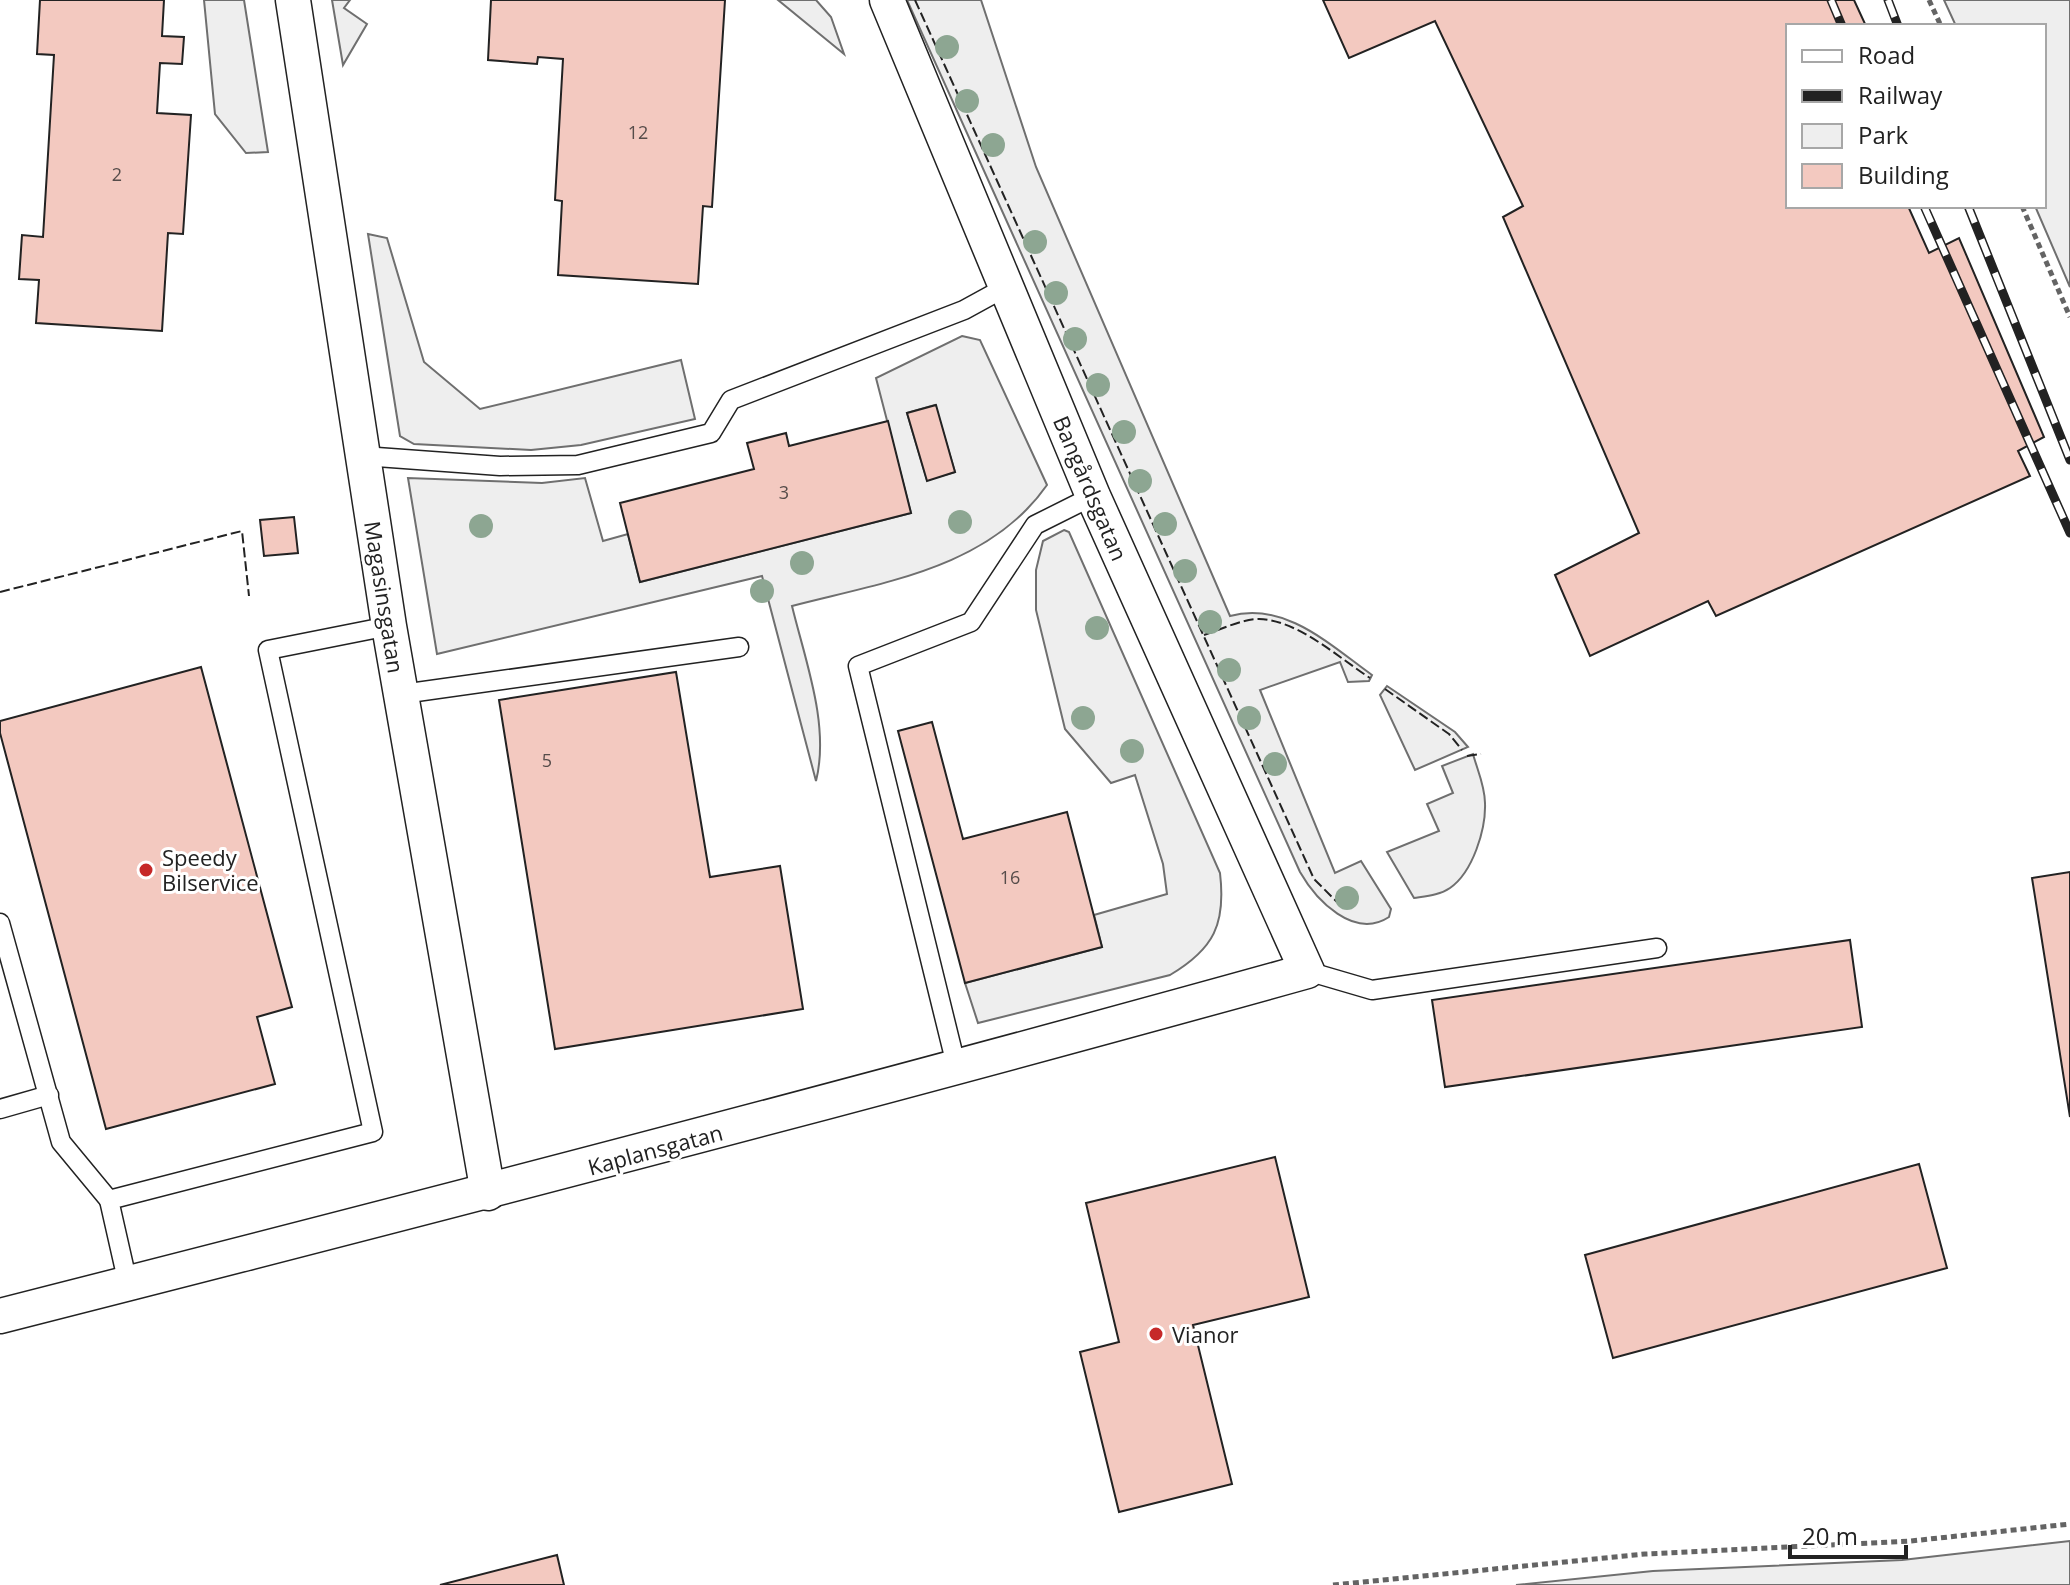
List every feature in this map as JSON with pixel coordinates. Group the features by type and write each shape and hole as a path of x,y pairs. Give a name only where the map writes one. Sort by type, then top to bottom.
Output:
{"street":[{"name":"Magasinsgatan","path":"293,0 389,626 488,1193"},
{"name":"Bangårdsgatan","path":"887,0 1093,496 1307,971"},
{"name":"Kaplansgatan","path":"0,1316 488,1193 957,1069 1307,971"}],"lane":[{"path":"363,456 500,466 578,465 711,433 731,400 964,310 1006,287"},
{"path":"957,1069 858,666 971,622 1035,525 1093,496"},
{"path":"109,1200 373,1132 268,650 389,626"},
{"path":"402,694 739,647"},
{"path":"0,923 61,1142 109,1200 128,1284"},
{"path":"1307,971 1372,990 1657,948"},
{"path":"0,1109 49,1095"}],"path":[{"path":"1929,0 1940,24"},
{"path":"2023,208 2070,317"},
{"path":"1333,1585 1645,1554 1911,1541 2070,1524"}],"green space":[{"path":"204,0 244,0 268,152 246,153 215,114"},
{"path":"332,0 350,0 344,8 367,24 343,65"},
{"path":"778,0 816,0 831,17 844,54"},
{"path":"907,0 981,0 1036,167 1230,616 1250,613 1288,620 1323,639 1372,675 1369,681 1348,682 1340,662 1260,690 1335,873 1361,861 1391,909 1389,917 1376,923 1363,924 1337,914 1316,894 1300,872"},
{"path":"1944,0 2070,0 2070,287 2036,208 2046,208 2046,24 1955,24"},
{"path":"368,234 387,238 424,362 480,409 681,360 695,419 581,445 531,450 414,444 400,436"},
{"path":"962,336 980,340 1047,485 1023,513 996,536 965,553 898,579 792,606 818,715 820,760 816,781 762,576 437,654 408,478 542,483 585,478 603,541 628,534 640,582 911,513 876,378","holes":["935,405 955,472 927,480 907,413"]},
{"path":"1064,530 1069,532 1220,873 1221,907 1214,933 1207,945 1170,975 978,1023 965,983 1102,947 1094,915 1167,894 1163,864 1135,775 1111,783 1065,729 1036,610 1036,570 1043,541"},
{"path":"1387,686 1455,732 1468,747 1415,770 1380,695"},
{"path":"1473,754 1485,803 1476,849 1465,872 1450,888 1438,894 1414,898 1387,852 1439,831 1427,804 1453,793 1442,766"},
{"path":"2070,1541 2070,1585 1516,1585 1653,1571 1902,1560"}],"building":[{"path":"40,0 164,0 162,36 184,37 182,64 160,63 157,113 191,115 183,234 168,233 162,331 36,323 39,280 19,279 22,235 43,237 54,55 37,54"},
{"path":"491,0 725,0 712,207 703,206 698,284 558,275 562,201 555,200 563,59 538,57 537,64 488,60"},
{"path":"1323,0 1854,0 1865,24 1786,24 1786,208 1909,208 1929,253 1959,238 2044,437 2018,451 2030,476 1716,616 1708,601 1590,656 1555,575 1639,533 1503,217 1523,206 1435,21 1349,58"},
{"path":"936,405 955,472 927,481 907,413"},
{"path":"888,421 911,513 640,582 620,503 754,469 747,443 786,433 789,446"},
{"path":"294,517 298,553 264,556 260,520"},
{"name":"Speedy Bilservice","path":"201,667 292,1007 257,1017 275,1084 106,1129 0,733 0,721"},
{"path":"676,672 710,877 780,866 803,1009 555,1049 499,700"},
{"path":"932,722 963,839 1067,812 1102,947 965,983 898,731"},
{"path":"2070,872 2070,1117 2032,878"},
{"path":"1850,940 1862,1027 1445,1087 1432,1000"},
{"name":"Vianor","path":"1275,1157 1309,1297 1193,1325 1232,1484 1119,1512 1080,1352 1119,1342 1086,1203"},
{"path":"1919,1164 1947,1268 1613,1358 1585,1255"},
{"path":"557,1555 564,1585 440,1585"}],"railway":[{"path":"1831,0 1841,24"},
{"path":"1888,0 1897,24"},
{"path":"1925,208 2070,533"},
{"path":"1969,208 2070,460"}],"fence":[{"path":"915,0 1314,879 1337,902"},
{"path":"0,592 242,531 249,596"},
{"path":"1204,635 1245,621 1274,621 1303,633 1370,678"},
{"path":"1385,689 1449,734 1462,750"},
{"path":"1467,756 1481,754"}],"place":[{"name":"Speedy Bilservice","path":"146,870"},
{"name":"Vianor","path":"1156,1334"}]}
